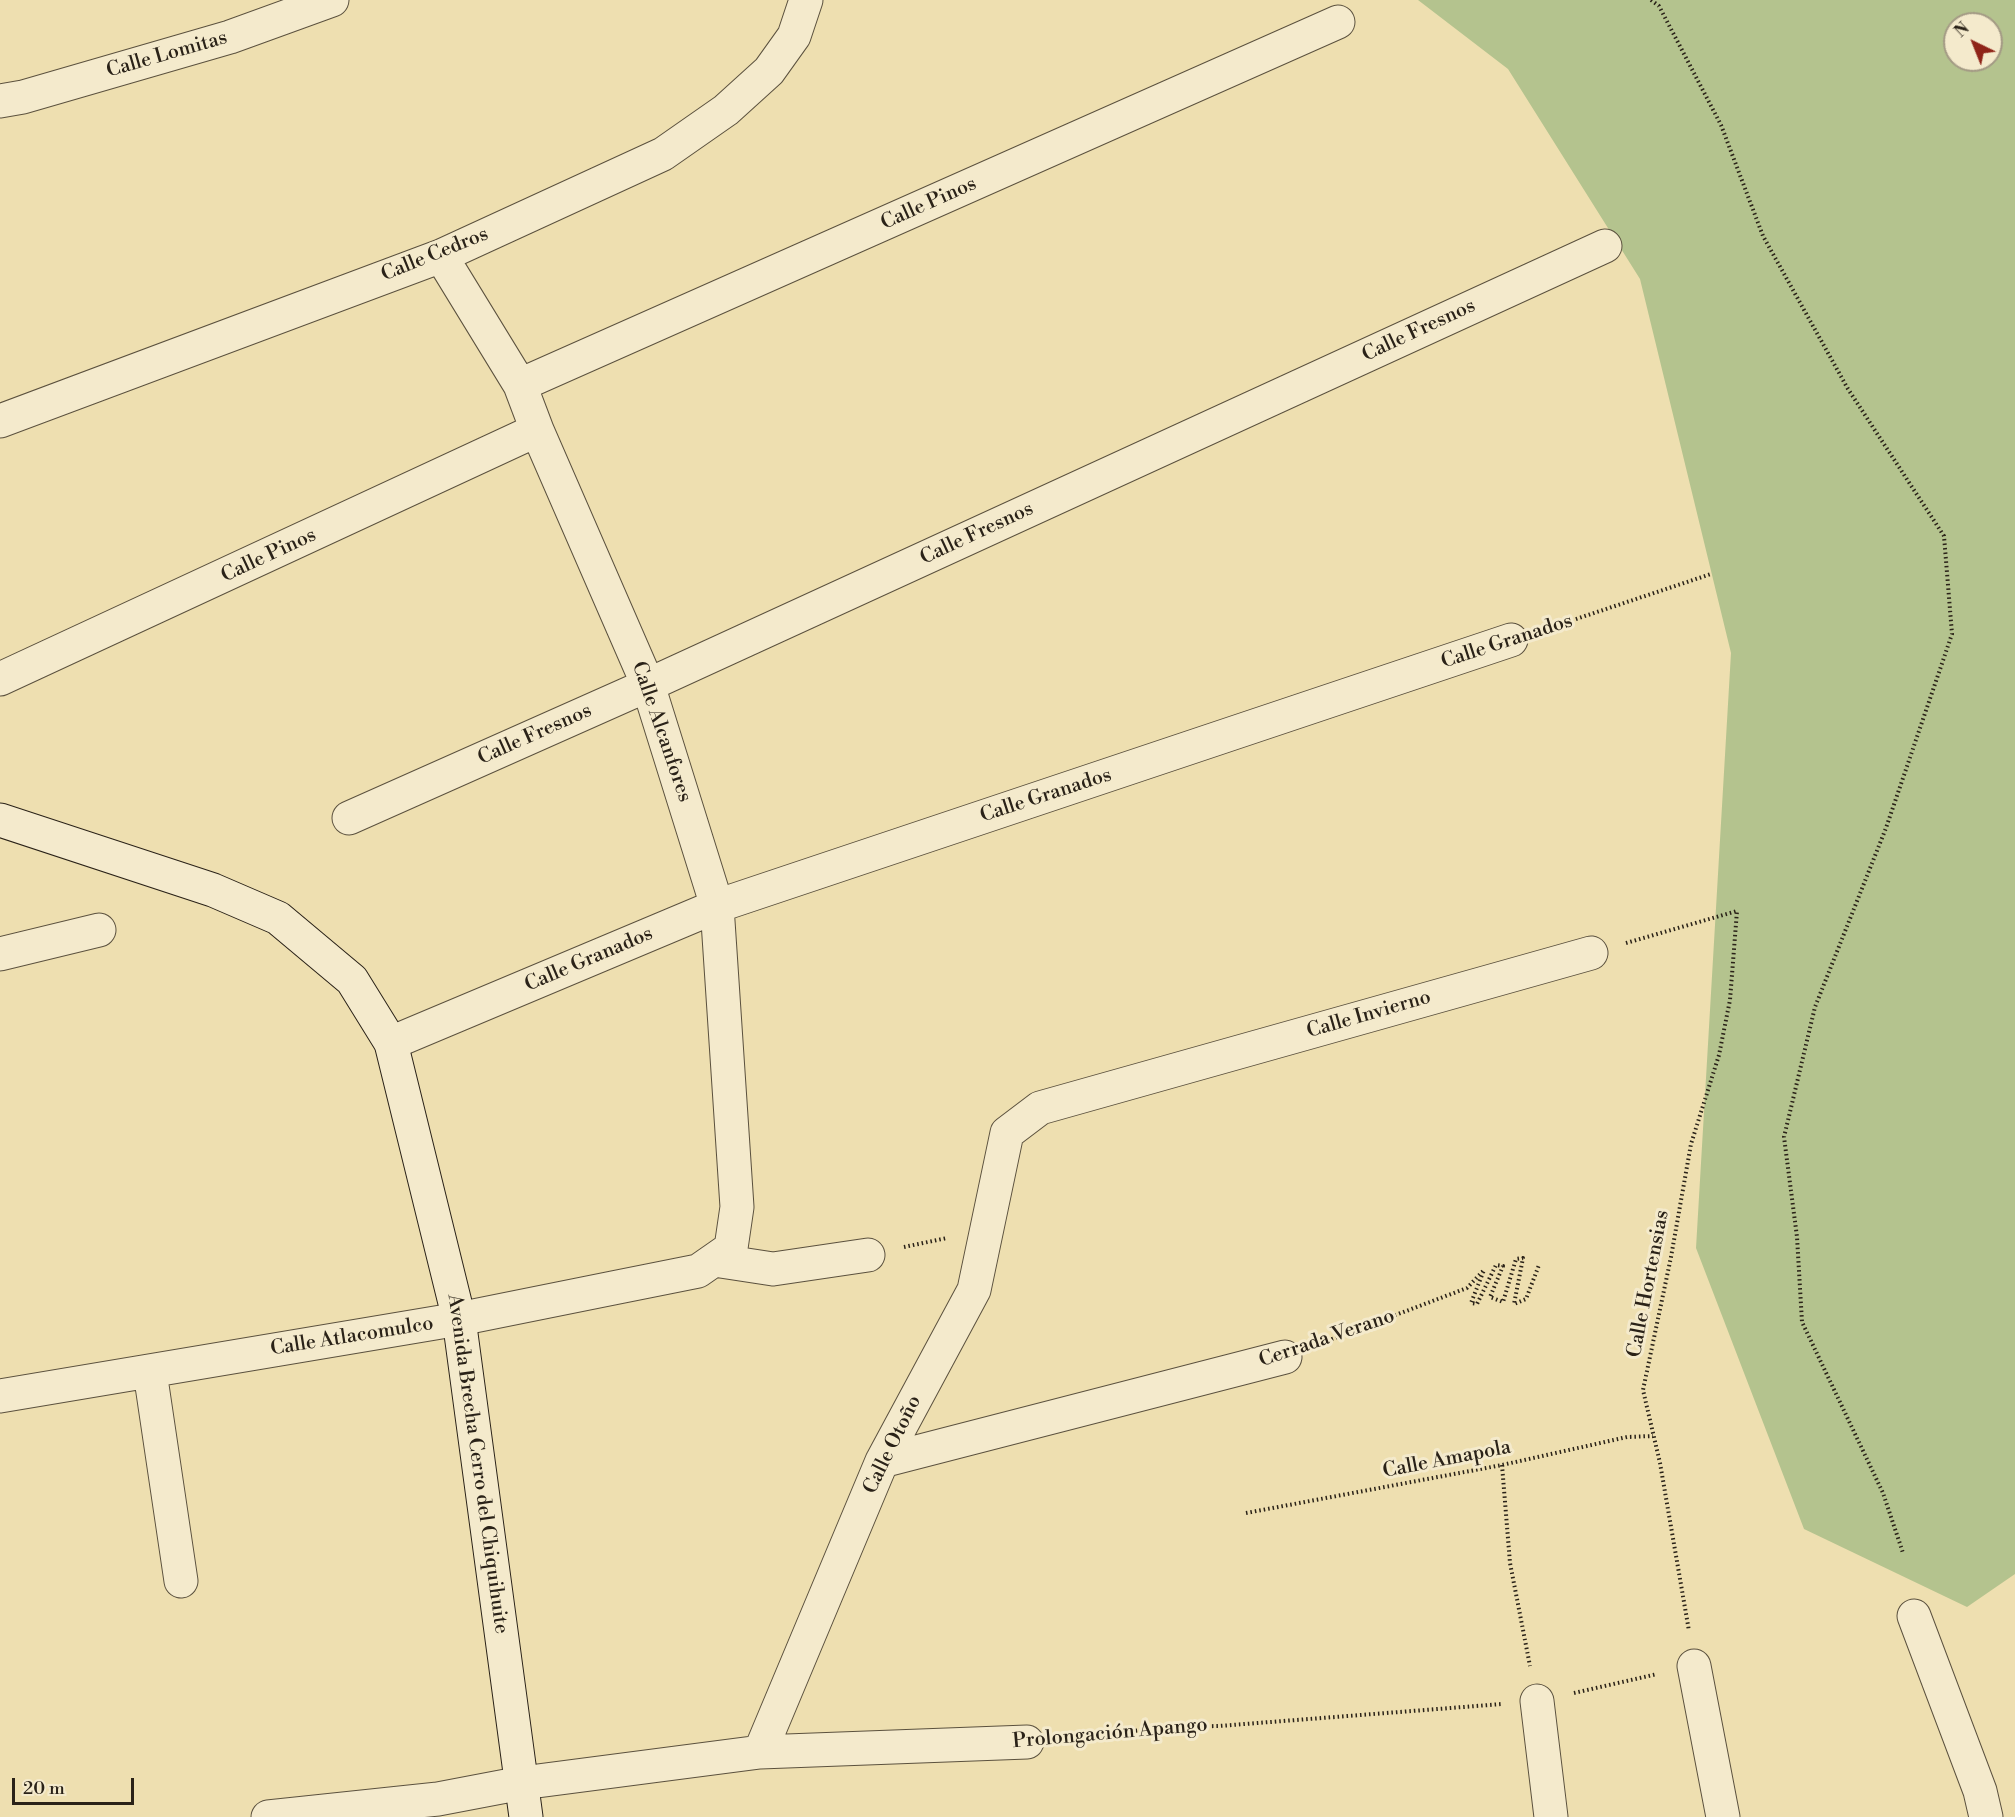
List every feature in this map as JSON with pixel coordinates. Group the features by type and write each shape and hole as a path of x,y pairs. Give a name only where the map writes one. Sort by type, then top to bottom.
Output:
{"street":[{"name":"Calle Lomitas","path":"0,101 24,97 230,37 332,0"},
{"name":"Calle Cedros","path":"0,421 441,256 663,154 726,110 769,71 794,36 806,0"},
{"name":"Calle Pinos","path":"520,385 1338,22"},
{"name":"Calle Fresnos","path":"349,818 648,685 1605,246"},
{"name":"Calle Alcanfores","path":"441,256 520,385 537,430 648,685 717,906 737,1207 722,1254"},
{"name":"Calle Pinos","path":"0,679 537,430"},
{"name":"Calle Granados","path":"391,1043 717,906 1511,640"},
{"name":"Avenida Brecha Cerro del Chiquihuite","path":"0,820 213,890 278,918 352,980 391,1043 459,1319 526,1817"},
{"path":"0,954 99,930"},
{"name":"Calle Invierno","path":"1007,1133 1040,1108 1592,952"},
{"name":"Calle Otoño","path":"760,1752 882,1461 974,1290 1007,1133"},
{"path":"722,1254 773,1269 868,1255"},
{"name":"Calle Atlacomulco","path":"0,1396 459,1319 698,1271 722,1254"},
{"name":"Cerrada Verano","path":"882,1461 1285,1357"},
{"path":"150,1372 181,1581"},
{"path":"1914,1616 1980,1791 1986,1817"},
{"path":"1694,1666 1723,1817"},
{"path":"1537,1701 1551,1817"},
{"name":"Prolongación Apango","path":"268,1817 438,1799 522,1784 760,1752 1027,1742"}],"path":[{"path":"1651,0 1659,6 1721,124 1763,236 1848,389 1944,536 1952,634 1886,828 1815,1007 1784,1137 1797,1237 1802,1322 1883,1493 1903,1553"},
{"name":"Calle Granados","path":"1511,640 1711,574"},
{"name":"Calle Hortensias","path":"1592,952 1737,910 1730,1000 1719,1055 1691,1144 1671,1257 1643,1390 1660,1463 1694,1666"},
{"path":"868,1255 986,1229"},
{"name":"Cerrada Verano","path":"1285,1357 1467,1288 1484,1270 1470,1303 1477,1304 1496,1265 1503,1266 1490,1297 1503,1302 1516,1259 1523,1258 1514,1304 1526,1299 1539,1265"},
{"name":"Calle Amapola","path":"1246,1513 1502,1465 1627,1437 1653,1436"},
{"path":"1502,1465 1510,1563 1537,1701"},
{"name":"Prolongación Apango","path":"1027,1742 1172,1727 1219,1726 1537,1701 1694,1666"}],"green space":[{"path":"1418,0 2015,0 2015,1574 1967,1607 1804,1529 1696,1248 1731,653 1640,279 1508,69"}]}
